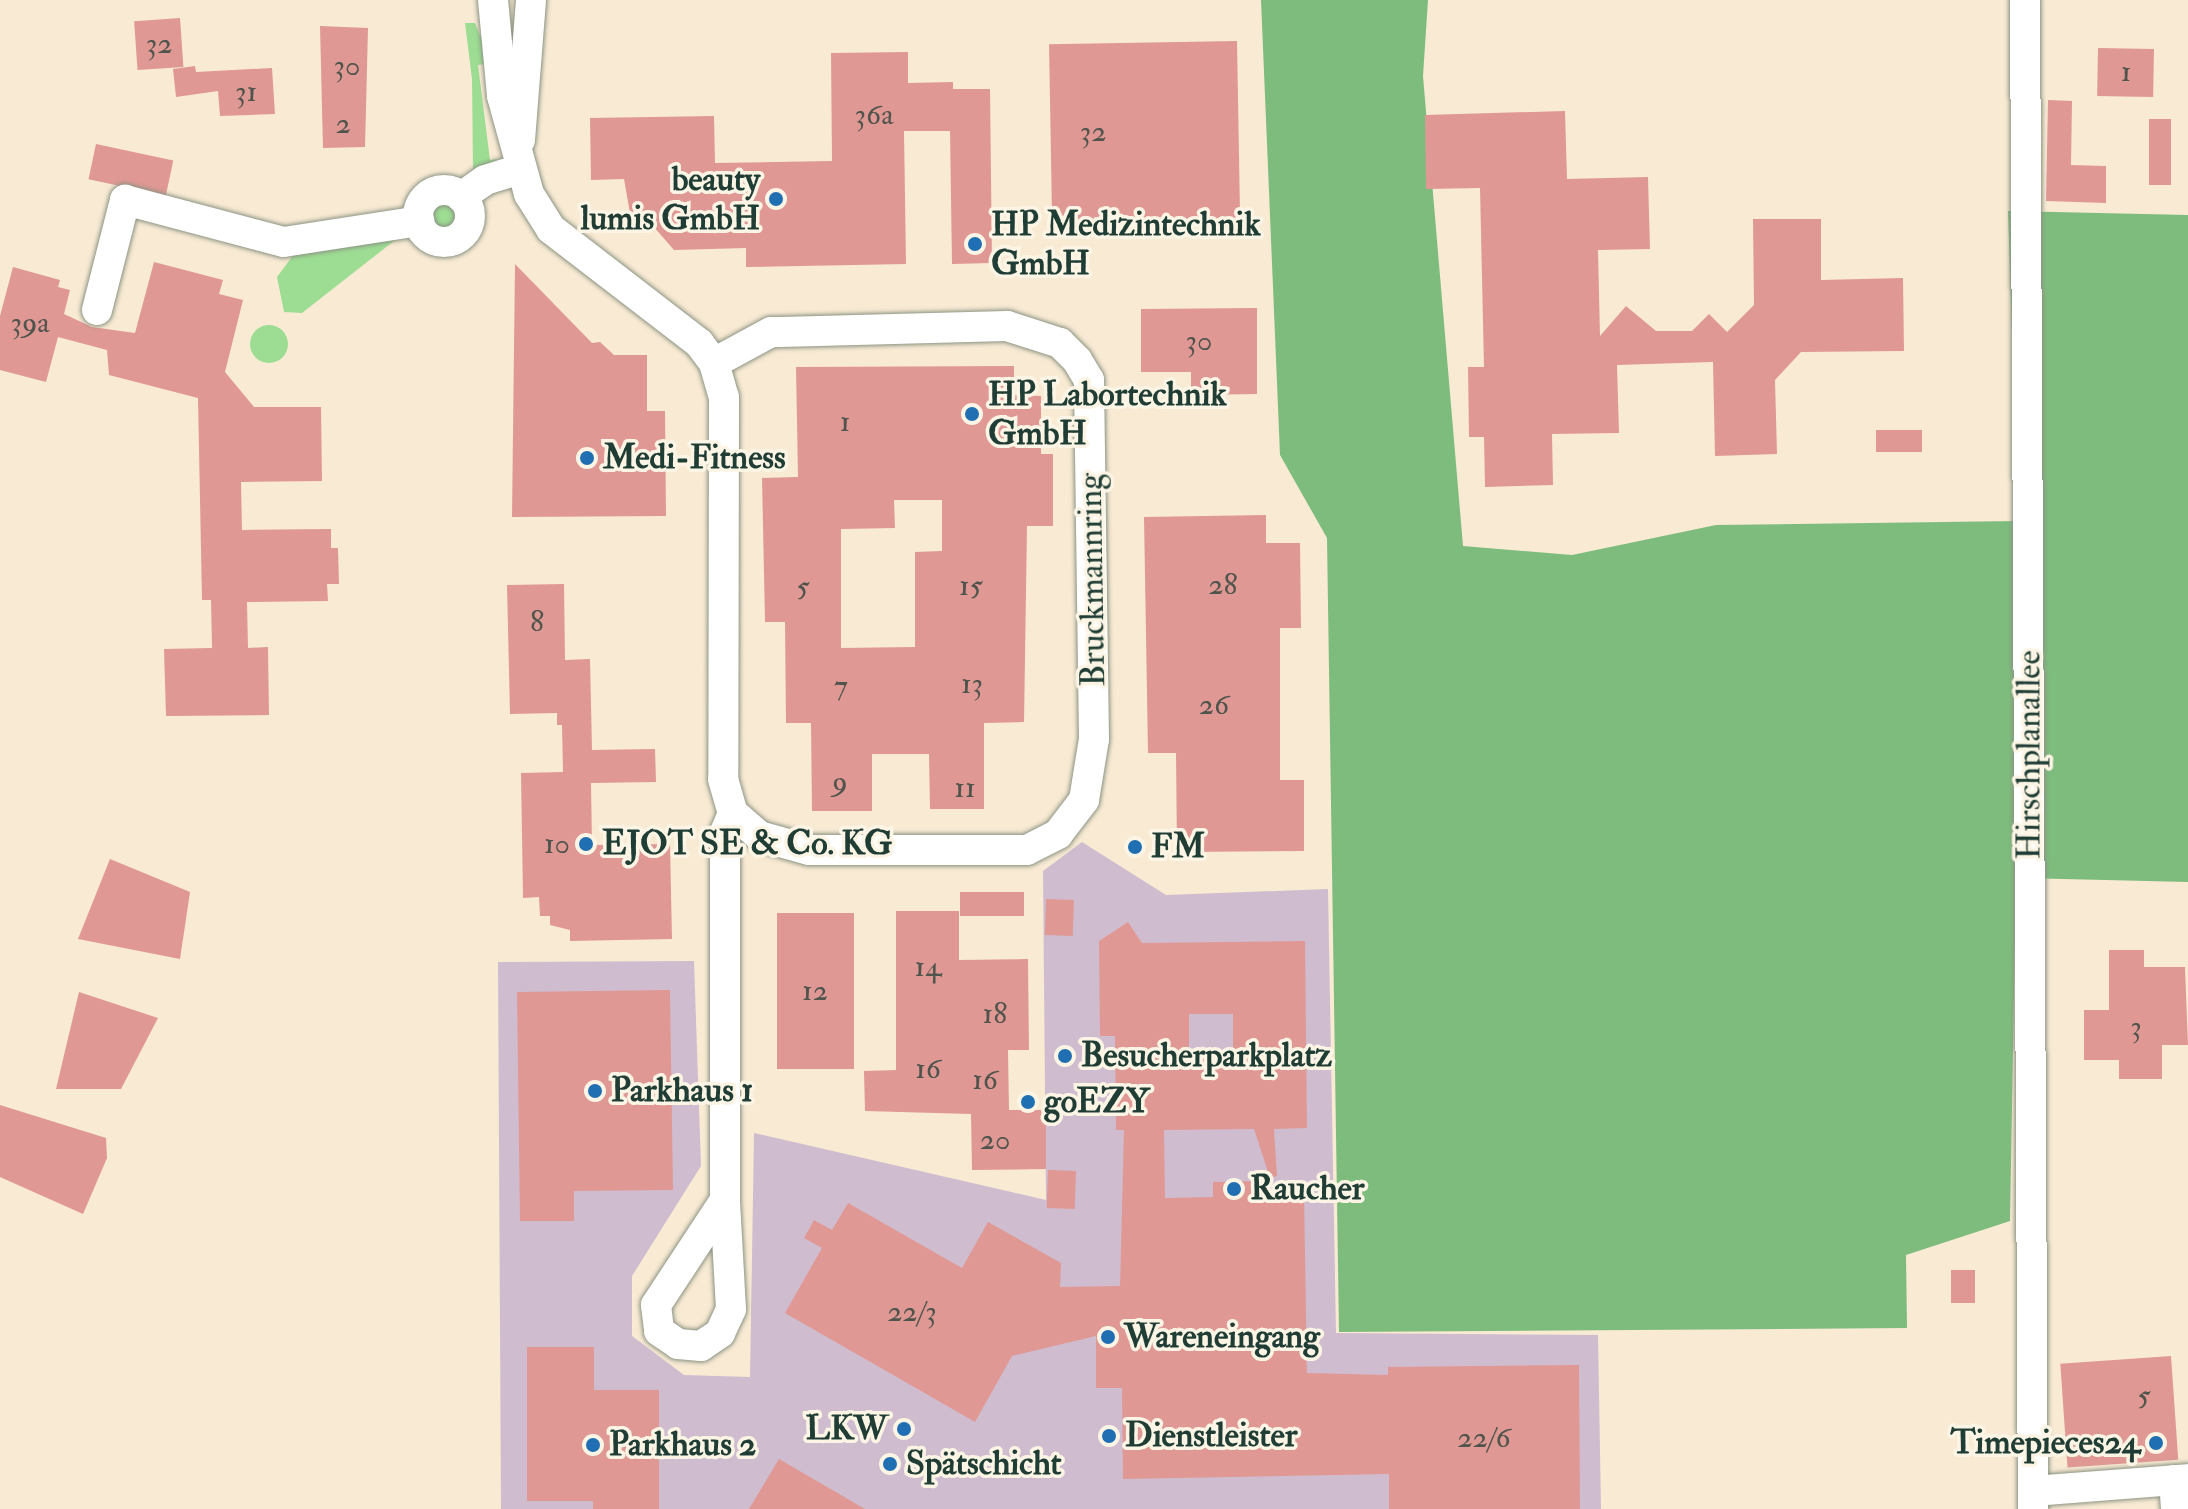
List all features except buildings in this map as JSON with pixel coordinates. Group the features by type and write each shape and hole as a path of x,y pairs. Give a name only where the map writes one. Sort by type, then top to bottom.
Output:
{"street":[{"path":"493,0 502,96 519,163 551,229 699,343 714,363 724,397 723,779 733,813 725,832 725,1200"},
{"path":"519,163 531,0"},
{"name":"Hirschplanallee","path":"2025,0 2033,1500"},
{"path":"461,197 485,180 519,163"},
{"path":"450,191 461,197 470,219 456,239 433,240 419,221 426,197 450,191"},
{"path":"97,310 125,200 284,242 419,221"},
{"name":"Bruckmannring","path":"714,363 771,332 1007,326 1060,343 1089,380 1094,739 1084,800 1068,824 1027,850 809,850 759,836 733,813"},
{"path":"2033,1500 2179,1489"}],"shaded area":[{"path":"1082,842 1166,895 1328,889 1336,1333 1598,1335 1601,1509 501,1509 498,962 694,961 701,1166 632,1276 632,1336 684,1375 750,1377 754,1133 1046,1200 1043,871"}],"green space":[{"path":"1261,0 1428,0 1423,76 1463,546 1572,555 1716,525 2018,521 2008,211 2188,215 2188,882 2016,878 2010,1221 1906,1255 1907,1328 1339,1332 1327,538 1280,455"},
{"path":"465,23 475,23 482,40 486,64 478,65 490,160 499,159 473,171 472,79"},
{"path":"444,199 456,204 461,216 456,228 444,233 432,228 427,216 432,204"},
{"path":"399,237 302,313 284,312 277,277 297,250"},
{"path":"269,325 282,331 288,344 282,357 269,363 256,357 250,344 256,331"}],"place":[{"name":"beauty lumis GmbH","path":"776,199"},
{"name":"HP Medizintechnik GmbH","path":"975,244"},
{"name":"HP Labortechnik GmbH","path":"972,414"},
{"name":"Medi-Fitness","path":"587,458"},
{"name":"EJOT SE & Co. KG","path":"586,844"},
{"name":"FM","path":"1135,847"},
{"name":"Besucherparkplatz","path":"1065,1056"},
{"name":"Parkhaus 1","path":"595,1091"},
{"name":"goEZY","path":"1028,1102"},
{"name":"Raucher","path":"1234,1189"},
{"name":"Wareneingang","path":"1108,1337"},
{"name":"LKW","path":"904,1429"},
{"name":"Dienstleister","path":"1109,1436"},
{"name":"Timepieces24","path":"2156,1443"},
{"name":"Parkhaus 2","path":"593,1445"},
{"name":"Spätschicht","path":"890,1464"}]}
